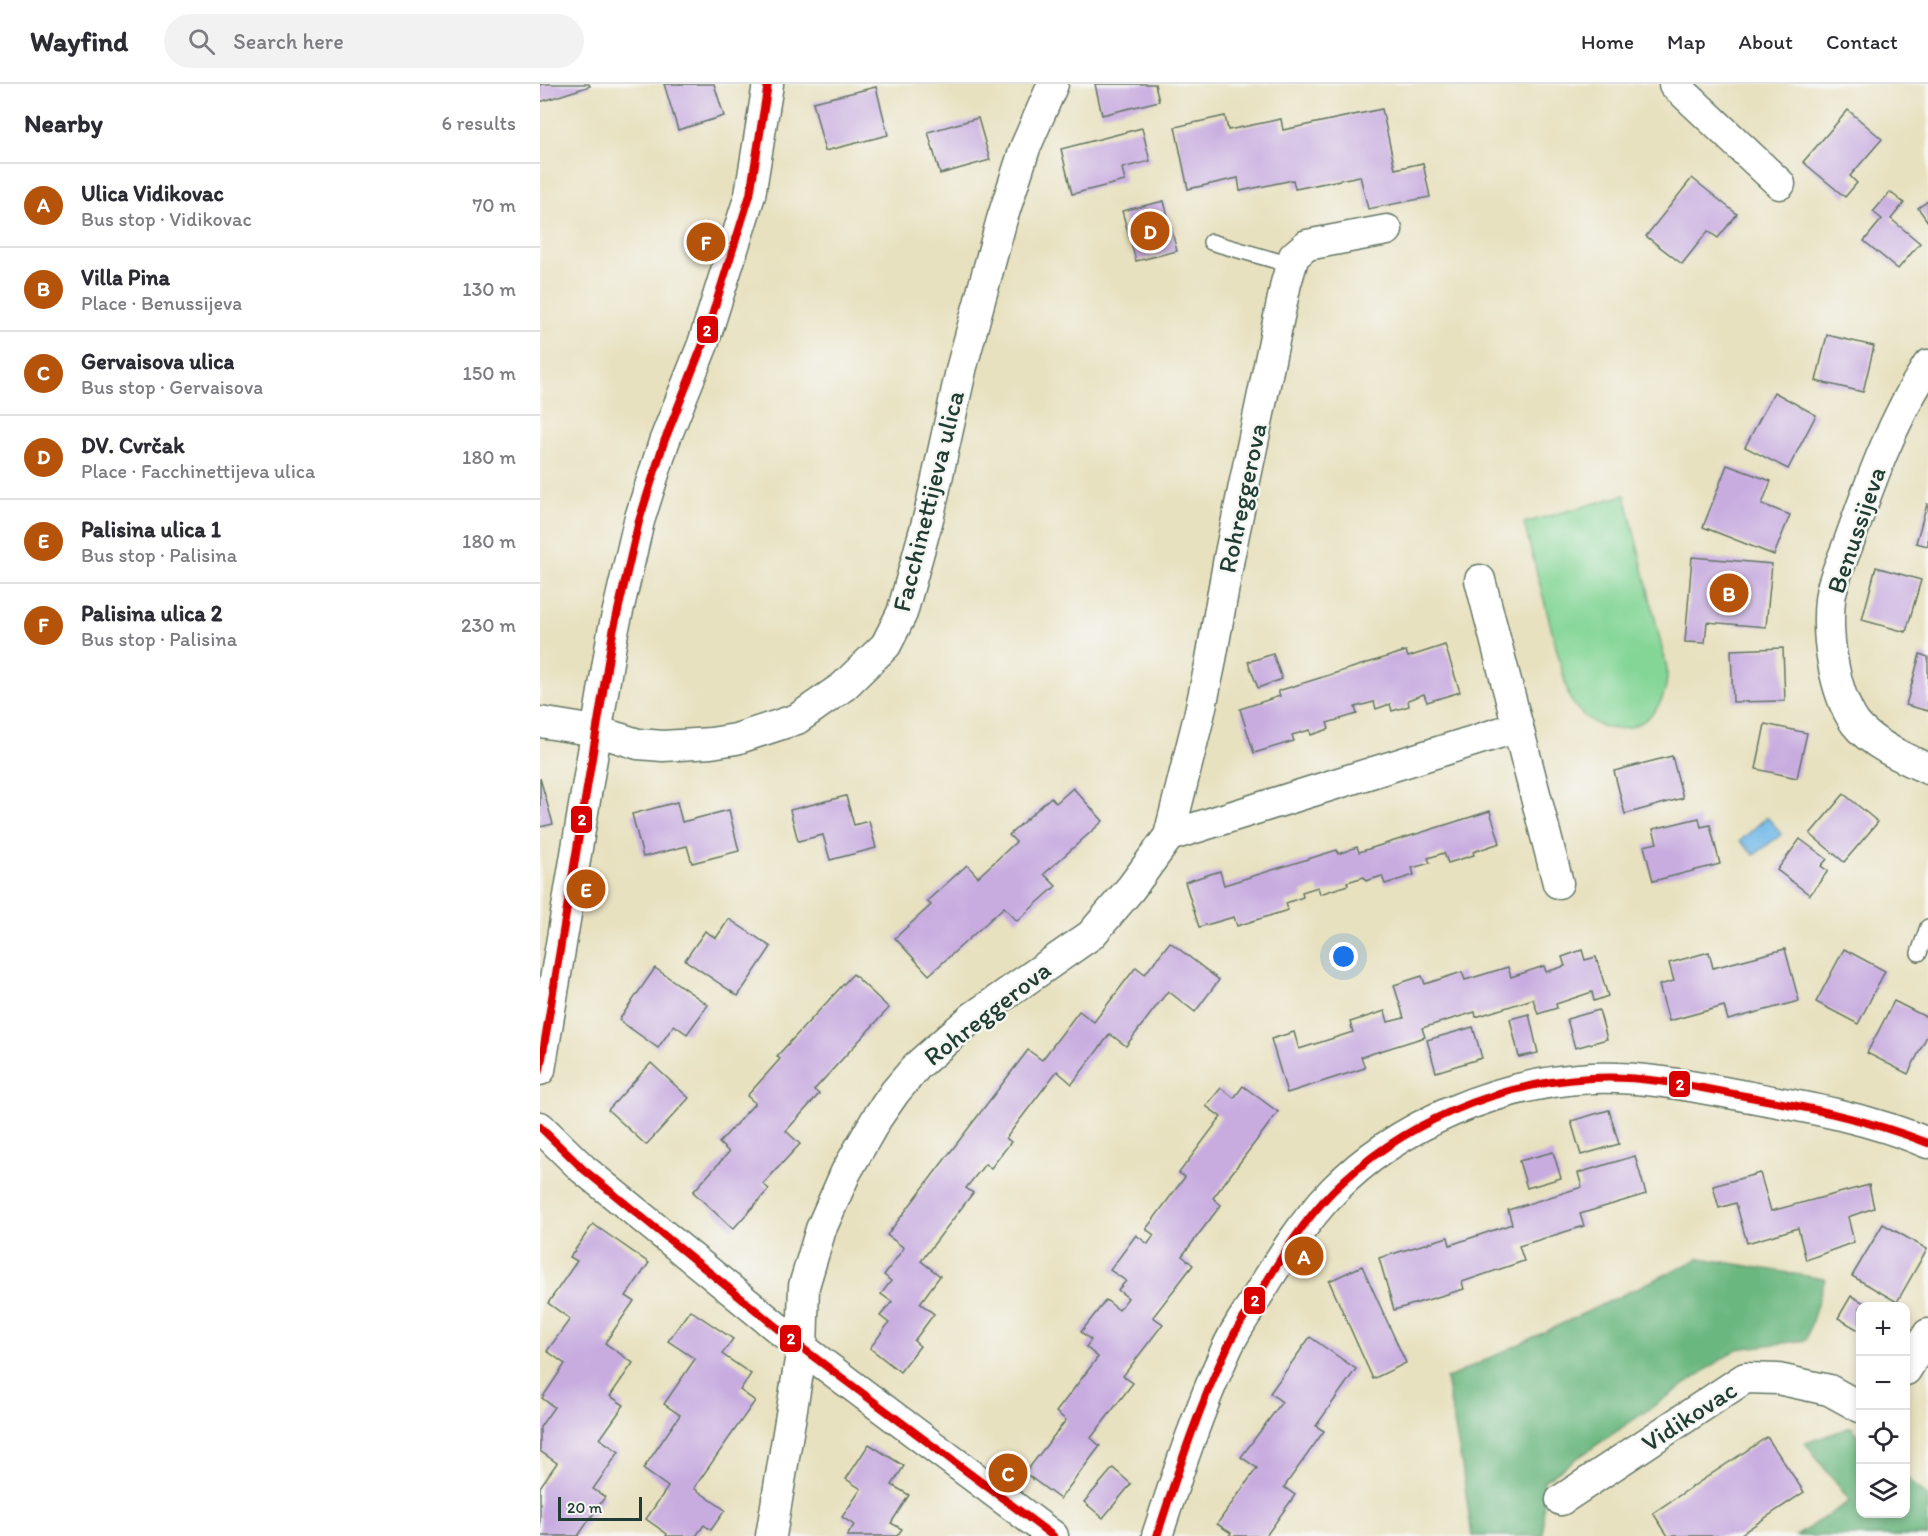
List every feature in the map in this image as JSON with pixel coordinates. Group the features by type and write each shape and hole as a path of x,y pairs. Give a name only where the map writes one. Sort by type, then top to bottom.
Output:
{"street":[{"path":"540,1070 613,632 639,521 664,442 703,344 750,195 768,84"},
{"name":"Facchinettijeva ulica","path":"540,722 596,731 638,744 663,746 736,739 797,720 844,686 886,645 902,613 929,515 962,366 1002,219 1025,148 1053,84"},
{"path":"1674,84 1780,184"},
{"path":"1291,265 1294,256 1307,245 1387,230"},
{"name":"Rohreggerova","path":"771,1536 802,1348 804,1286 821,1229 846,1172 877,1118 917,1066 973,1017 1091,935 1131,888 1169,836 1199,716 1229,558 1291,265"},
{"name":"Benussijeva","path":"1928,365 1914,387 1893,430 1865,496 1835,579 1830,597 1829,618 1833,663 1848,710 1856,724 1894,753 1928,769"},
{"path":"1480,580 1558,883"},
{"path":"1169,836 1518,727"},
{"path":"1158,1536 1199,1413 1215,1374 1228,1345 1275,1266 1333,1191 1372,1156 1422,1125 1472,1103 1519,1090 1592,1078 1636,1080 1707,1089 1818,1110 1900,1131 1928,1143"},
{"path":"540,1127 583,1169 802,1348 1053,1536"},
{"path":"1910,1362 1928,1334"},
{"name":"Vidikovac","path":"1561,1500 1745,1378 1778,1379 1829,1390 1856,1405"}],"lane":[{"path":"1211,242 1291,265"},
{"path":"1919,953 1928,927"}],"green space":[{"path":"1625,495 1667,668 1665,690 1658,707 1646,719 1631,727 1614,729 1598,725 1582,714 1569,697 1524,523"},
{"path":"1700,1258 1825,1279 1806,1340 1737,1349 1544,1481 1543,1536 1472,1536 1446,1379"},
{"path":"1851,1427 1856,1432 1856,1518 1910,1518 1910,1481 1928,1498 1928,1536 1796,1536 1850,1501 1805,1443"}],"water":[{"path":"1767,817 1782,834 1754,855 1740,841"}],"building":[{"path":"540,84 589,84 590,86 540,102"},
{"path":"664,84 714,84 724,116 678,130"},
{"path":"1095,84 1155,84 1159,101 1102,115"},
{"path":"876,87 888,135 825,151 813,102"},
{"path":"1382,109 1395,169 1423,163 1430,197 1368,209 1360,176 1295,189 1293,180 1240,191 1238,178 1188,189 1175,127 1225,116 1228,130 1281,119 1283,130"},
{"path":"1848,110 1882,139 1850,176 1857,183 1845,197 1803,162"},
{"path":"978,118 990,160 940,174 928,132"},
{"path":"1142,128 1150,161 1122,168 1125,181 1072,194 1061,149"},
{"path":"1692,178 1737,214 1718,238 1708,231 1682,264 1646,236"},
{"path":"1890,192 1904,203 1891,219 1920,243 1898,269 1864,241 1882,219 1873,212"},
{"path":"1164,201 1177,251 1136,261 1122,211"},
{"path":"1928,201 1928,222 1918,208"},
{"path":"1827,335 1874,346 1863,392 1816,381"},
{"path":"1774,392 1816,415 1788,469 1745,447"},
{"path":"1727,465 1771,481 1762,504 1790,515 1774,555 1703,527"},
{"path":"1928,504 1928,546 1916,543"},
{"path":"1692,557 1772,564 1766,627 1707,622 1705,643 1685,642"},
{"path":"1876,567 1921,580 1906,632 1862,620"},
{"path":"1445,645 1460,692 1427,702 1424,694 1408,700 1409,706 1392,711 1390,704 1376,709 1374,702 1355,707 1357,714 1327,723 1329,729 1311,735 1310,730 1292,735 1294,741 1254,753 1240,709 1280,696 1278,691 1406,651 1408,657"},
{"path":"1783,648 1785,701 1733,702 1731,650"},
{"path":"1273,654 1282,679 1258,688 1248,662"},
{"path":"1920,654 1928,657 1928,711 1906,705"},
{"path":"1765,724 1807,733 1797,778 1756,769"},
{"path":"1672,756 1683,798 1625,814 1614,771"},
{"path":"540,778 553,824 540,827"},
{"path":"1073,788 1103,821 1044,874 1056,886 1017,921 1004,907 929,975 895,938 931,905 927,901 967,865 978,877 1016,842 1009,835 1051,797 1056,803"},
{"path":"1844,794 1878,822 1844,862 1810,834"},
{"path":"846,796 854,825 869,821 876,848 830,860 823,835 798,841 790,810"},
{"path":"677,802 682,822 729,810 739,851 692,863 687,846 643,857 632,814"},
{"path":"1490,811 1500,843 1473,852 1474,855 1448,863 1444,853 1428,858 1430,863 1412,868 1414,875 1385,884 1382,876 1366,881 1364,877 1320,894 1318,887 1302,892 1303,897 1286,903 1288,910 1237,926 1234,917 1199,927 1185,882 1220,871 1224,885 1337,850 1338,854 1357,847 1359,852"},
{"path":"1699,818 1701,827 1710,825 1720,864 1653,881 1644,846 1657,843 1653,829"},
{"path":"1800,839 1827,859 1821,866 1828,871 1810,895 1777,870"},
{"path":"729,919 771,947 738,996 685,960 705,931 716,938"},
{"path":"1170,942 1219,980 1195,1012 1168,991 1126,1046 1110,1034 1072,1084 1057,1071 1006,1138 1011,1142 991,1168 985,1164 966,1188 973,1193 921,1261 940,1276 920,1303 934,1314 914,1341 920,1346 900,1372 870,1348 889,1323 880,1316 892,1302 881,1294 891,1281 884,1275 904,1248 887,1235 1028,1050 1042,1060 1079,1011 1094,1022 1136,967 1145,974"},
{"path":"1785,949 1799,1001 1728,1020 1724,1006 1669,1021 1659,985 1674,981 1669,963 1709,952 1713,968"},
{"path":"1844,949 1885,971 1858,1024 1816,1002"},
{"path":"1582,950 1585,960 1596,957 1608,996 1594,1001 1592,992 1556,1004 1557,1008 1538,1014 1533,999 1476,1017 1475,1012 1422,1028 1425,1037 1361,1057 1365,1068 1287,1093 1271,1039 1294,1032 1299,1049 1353,1032 1350,1022 1385,1011 1388,1022 1404,1018 1394,985 1422,976 1425,984 1462,972 1465,980 1508,967 1511,977 1544,966 1546,972 1565,966 1562,957"},
{"path":"655,968 708,1005 687,1034 674,1025 658,1048 619,1020"},
{"path":"853,974 889,1008 814,1090 819,1094 786,1131 800,1144 763,1184 769,1189 733,1229 693,1192 729,1152 719,1143 755,1103 747,1096 780,1059 777,1056"},
{"path":"1894,1001 1928,1018 1928,1034 1908,1074 1867,1053"},
{"path":"1599,1010 1607,1039 1575,1048 1567,1019"},
{"path":"1529,1014 1538,1053 1519,1057 1510,1019"},
{"path":"1473,1027 1482,1058 1436,1072 1427,1040"},
{"path":"651,1063 689,1098 646,1145 608,1110"},
{"path":"1243,1086 1278,1112 1213,1198 1221,1205 1182,1256 1193,1265 1153,1317 1163,1324 1123,1376 1133,1383 1091,1438 1100,1446 1060,1499 1025,1473 1066,1420 1056,1412 1098,1357 1086,1347 1091,1340 1081,1332 1106,1300 1119,1310 1128,1298 1118,1290 1126,1281 1110,1270 1136,1235 1148,1244 1154,1235 1146,1229 1185,1177 1179,1173 1221,1117 1206,1106 1221,1088 1234,1098"},
{"path":"1609,1110 1619,1144 1581,1155 1571,1121"},
{"path":"1553,1152 1561,1178 1527,1188 1519,1161"},
{"path":"1635,1156 1646,1194 1580,1214 1584,1226 1519,1246 1524,1261 1462,1282 1464,1289 1394,1310 1379,1258 1448,1237 1450,1245 1512,1224 1508,1210 1582,1187 1578,1173"},
{"path":"1760,1173 1771,1211 1869,1185 1874,1208 1848,1217 1854,1242 1806,1260 1798,1228 1747,1243 1736,1203 1719,1208 1713,1186"},
{"path":"593,1224 649,1263 626,1296 634,1301 605,1343 633,1363 610,1396 624,1405 600,1439 619,1452 593,1489 605,1497 578,1536 540,1536 540,1487 557,1463 540,1451 540,1427 554,1407 542,1398 565,1364 547,1351 570,1319 548,1303 577,1261 570,1257"},
{"path":"1883,1224 1927,1249 1897,1302 1852,1276"},
{"path":"1362,1266 1406,1363 1373,1379 1329,1281"},
{"path":"1851,1296 1862,1302 1856,1302 1856,1329 1838,1318"},
{"path":"690,1310 733,1339 722,1354 751,1374 740,1390 755,1401 694,1488 725,1510 711,1530 704,1525 696,1536 666,1536 667,1534 646,1519 668,1487 643,1469 680,1415 664,1404 695,1359 668,1341"},
{"path":"1310,1337 1356,1369 1316,1426 1324,1431 1284,1487 1295,1495 1266,1536 1229,1536 1231,1533 1217,1524 1257,1468 1241,1457 1282,1402 1270,1393"},
{"path":"1767,1437 1804,1492 1738,1536 1668,1536 1653,1513"},
{"path":"869,1444 904,1466 892,1485 909,1495 891,1523 902,1529 897,1536 847,1536 854,1525 842,1517 861,1489 846,1479"},
{"path":"1113,1468 1131,1484 1103,1518 1084,1502"}],"transit line":[{"name":"2","path":"540,1070 613,632 639,521 664,442 703,344 750,195 768,84"},
{"name":"2","path":"1157,1536 1190,1438 1218,1367 1236,1330 1285,1252 1312,1214 1333,1191 1359,1167 1419,1127 1485,1098 1520,1088 1609,1077 1681,1084 1808,1108 1880,1126 1928,1143"},
{"name":"2","path":"540,1127 583,1169 802,1348 1053,1536"}],"place":[{"name":"DV. Cvrčak","path":"1150,231"},
{"name":"Palisina ulica 2","path":"706,242"},
{"name":"Villa Pina","path":"1729,593"},
{"name":"Palisina ulica 1","path":"586,889"},
{"name":"Ulica Vidikovac","path":"1304,1256"},
{"name":"Gervaisova ulica","path":"1008,1473"}]}
